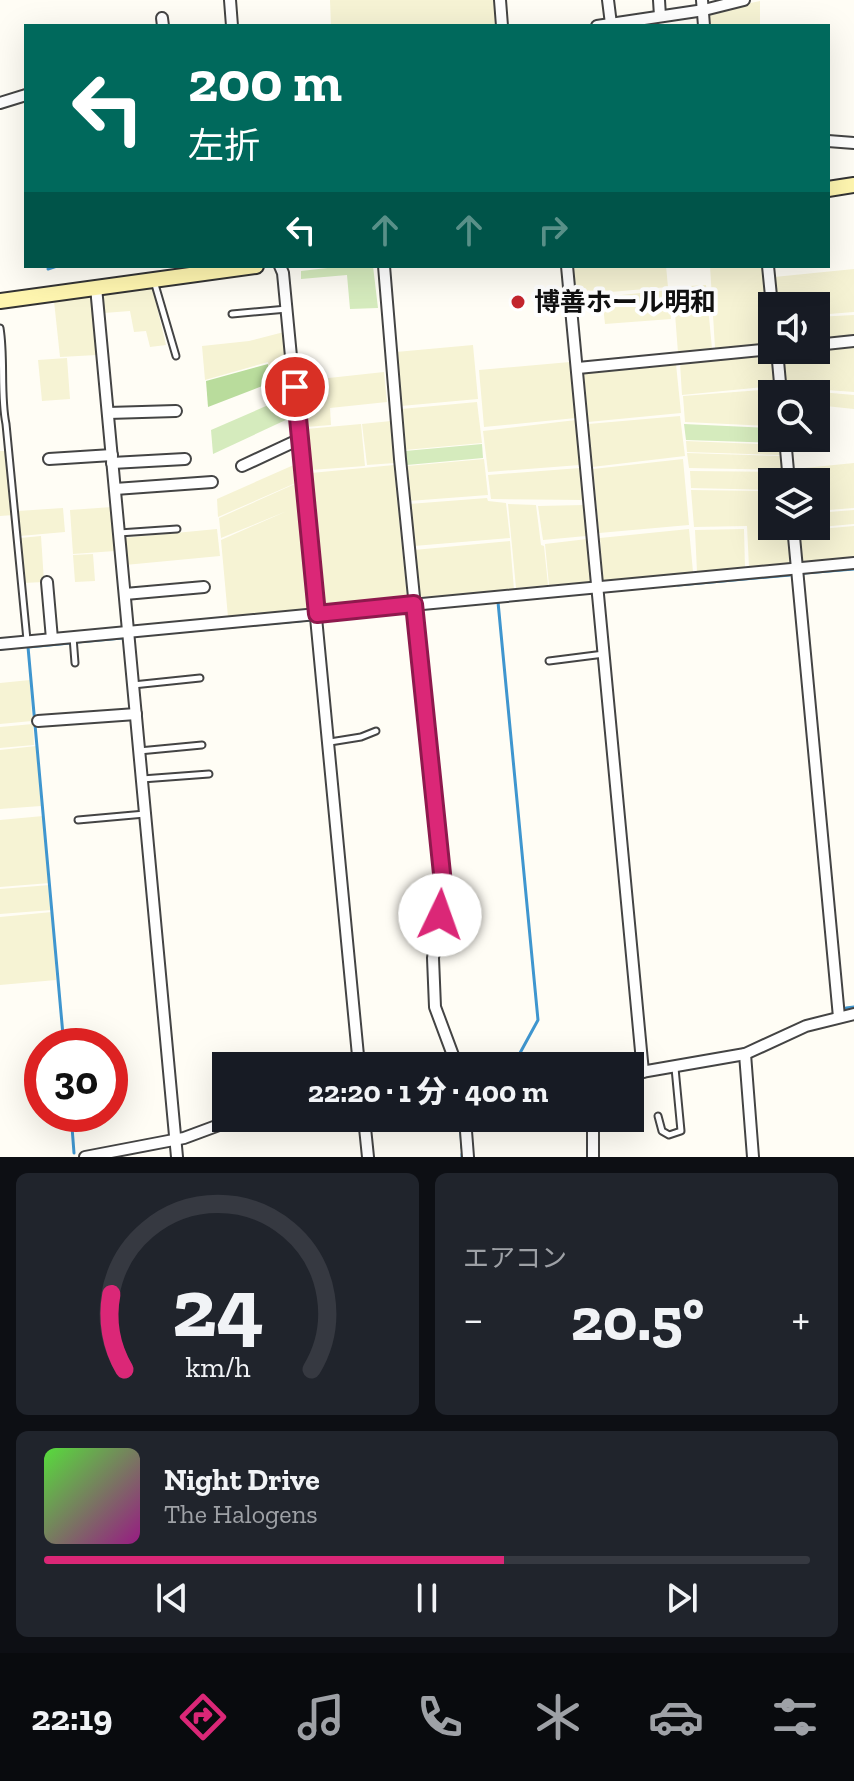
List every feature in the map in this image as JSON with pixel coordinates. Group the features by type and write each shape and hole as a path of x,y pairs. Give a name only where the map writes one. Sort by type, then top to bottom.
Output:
{"main road":[{"path":"830,189 854,185"},
{"path":"0,301 155,275 234,268"}],"street":[{"path":"230,0 232,24"},
{"path":"500,0 502,24"},
{"path":"608,0 611,24 744,0"},
{"path":"659,0 660,16"},
{"path":"0,103 24,96"},
{"path":"830,141 854,143"},
{"path":"280,268 300,439 358,1052"},
{"path":"384,268 444,893 433,958 435,1007 452,1052"},
{"path":"567,268 641,1052"},
{"path":"768,268 771,292"},
{"path":"96,287 177,1157"},
{"path":"830,344 854,341"},
{"path":"578,368 758,351"},
{"path":"108,413 176,411"},
{"path":"242,466 300,439"},
{"path":"49,459 185,459"},
{"path":"115,489 212,482"},
{"path":"794,540 839,1017"},
{"path":"0,644 854,563"},
{"path":"47,582 52,639"},
{"path":"125,594 204,587"},
{"path":"38,721 136,714"},
{"path":"644,1072 745,1054 806,1026 854,1014"},
{"path":"745,1054 753,1157"},
{"path":"85,1157 175,1139 212,1127"},
{"path":"365,1132 368,1157"},
{"path":"466,1132 468,1157"},
{"path":"593,1132 593,1157"}],"lane":[{"path":"155,275 176,356"},
{"path":"232,314 287,309"},
{"path":"0,328 4,350 1,407 6,424 19,537 27,641"},
{"path":"119,533 177,529"},
{"path":"73,637 75,663"},
{"path":"549,661 604,654"},
{"path":"133,685 200,678"},
{"path":"329,742 361,737 376,731"},
{"path":"139,751 202,745"},
{"path":"142,779 209,774"},
{"path":"78,820 145,814"},
{"path":"658,1116 662,1131 669,1135 681,1131 675,1067"}],"shaded area":[{"path":"330,0 494,0 497,24 331,24"},
{"path":"760,1 760,24 709,24 709,12"},
{"path":"573,268 666,268 668,287 576,295"},
{"path":"710,268 762,268 765,292 758,292 758,344 715,348"},
{"path":"854,269 854,312 830,314 830,292 775,292 774,277"},
{"path":"706,285 712,349 678,353 673,287"},
{"path":"152,286 166,345 150,347 146,331 134,332 130,311 104,313 104,293"},
{"path":"669,290 671,319 605,324 602,297"},
{"path":"89,297 92,300 97,355 60,357 54,301"},
{"path":"854,315 854,336 830,339 830,316"},
{"path":"284,332 287,371 271,377 268,362 205,380 202,346 249,341"},
{"path":"473,345 478,399 401,406 396,352"},
{"path":"854,348 854,392 830,390 830,380 785,380 784,364 830,364 830,349"},
{"path":"758,356 758,364 772,364 774,380 758,380 758,388 682,395 680,363"},
{"path":"67,358 70,399 42,401 38,360"},
{"path":"570,362 576,418 484,427 479,370"},
{"path":"676,364 681,413 588,422 584,372"},
{"path":"384,372 387,402 330,408 331,425 306,427 301,381"},
{"path":"758,390 758,425 685,422 683,396"},
{"path":"830,393 854,395 854,409 830,406"},
{"path":"477,402 482,443 405,450 401,409"},
{"path":"680,416 685,456 592,467 588,424"},
{"path":"576,420 580,465 488,472 483,431"},
{"path":"391,421 395,463 367,465 362,424"},
{"path":"361,424 365,466 311,470 306,429"},
{"path":"686,441 758,444 758,452 780,452 780,455 687,452"},
{"path":"0,451 9,451 14,515 0,516"},
{"path":"687,453 780,456 782,468 758,469 689,468"},
{"path":"484,459 488,495 409,501 407,466"},
{"path":"683,459 689,525 599,533 593,469"},
{"path":"854,463 854,508 830,510 830,468 804,468"},
{"path":"296,464 298,482 218,517 217,499"},
{"path":"394,465 407,598 323,605 311,473"},
{"path":"580,468 584,500 491,499 488,475"},
{"path":"690,471 758,472 758,490 691,488"},
{"path":"297,483 308,610 228,617 221,540 287,511 221,538 219,518"},
{"path":"691,490 758,491 758,540 789,540 791,555 788,564 749,568 747,526 694,527"},
{"path":"487,498 488,501 506,503 510,538 414,546 409,504"},
{"path":"508,504 536,505 548,585 516,588"},
{"path":"584,505 586,536 543,540 538,506"},
{"path":"112,507 115,551 73,554 70,510"},
{"path":"63,508 65,532 20,536 18,511"},
{"path":"854,510 854,524 830,526 830,512"},
{"path":"854,526 854,558 805,563 800,559 798,540 830,540 830,528"},
{"path":"217,529 220,556 125,565 123,538"},
{"path":"689,529 693,572 603,581 600,538"},
{"path":"744,529 745,568 697,572 695,530"},
{"path":"41,536 44,582 23,583 20,538"},
{"path":"587,539 592,579 588,583 549,585 545,544"},
{"path":"510,541 514,590 418,597 414,550"},
{"path":"93,554 95,581 75,582 73,555"},
{"path":"30,680 32,721 0,724 0,683"},
{"path":"33,724 34,745 0,748 0,727"},
{"path":"36,746 41,806 0,809 0,750"},
{"path":"43,816 50,883 0,887 0,820"},
{"path":"50,885 52,910 0,914 0,889"},
{"path":"52,912 56,980 0,985 0,917"}],"green space":[{"path":"373,268 378,308 350,309 347,275 301,279 301,271"},
{"path":"268,364 270,383 208,407 206,381"},
{"path":"289,396 290,418 213,454 211,430"},
{"path":"684,424 758,427 758,442 686,440"},
{"path":"482,444 483,458 407,465 405,451"}],"waterway":[{"path":"804,573 854,569"},
{"path":"678,585 790,575"},
{"path":"505,601 554,596"},
{"path":"498,602 538,1020 521,1052"},
{"path":"410,613 412,634"},
{"path":"189,631 309,620"},
{"path":"77,642 122,638"},
{"path":"62,1028 28,647 70,643"},
{"path":"413,643 418,681"},
{"path":"0,649 20,647"},
{"path":"432,929 433,917"},
{"path":"846,1008 854,1007"},
{"path":"72,1132 74,1153"},
{"path":"461,1132 462,1148"}],"place":[{"name":"博善ホール明和","path":"518,302"}],"route":[{"path":"295,387 317,614 414,604 444,893 440,915"}]}
